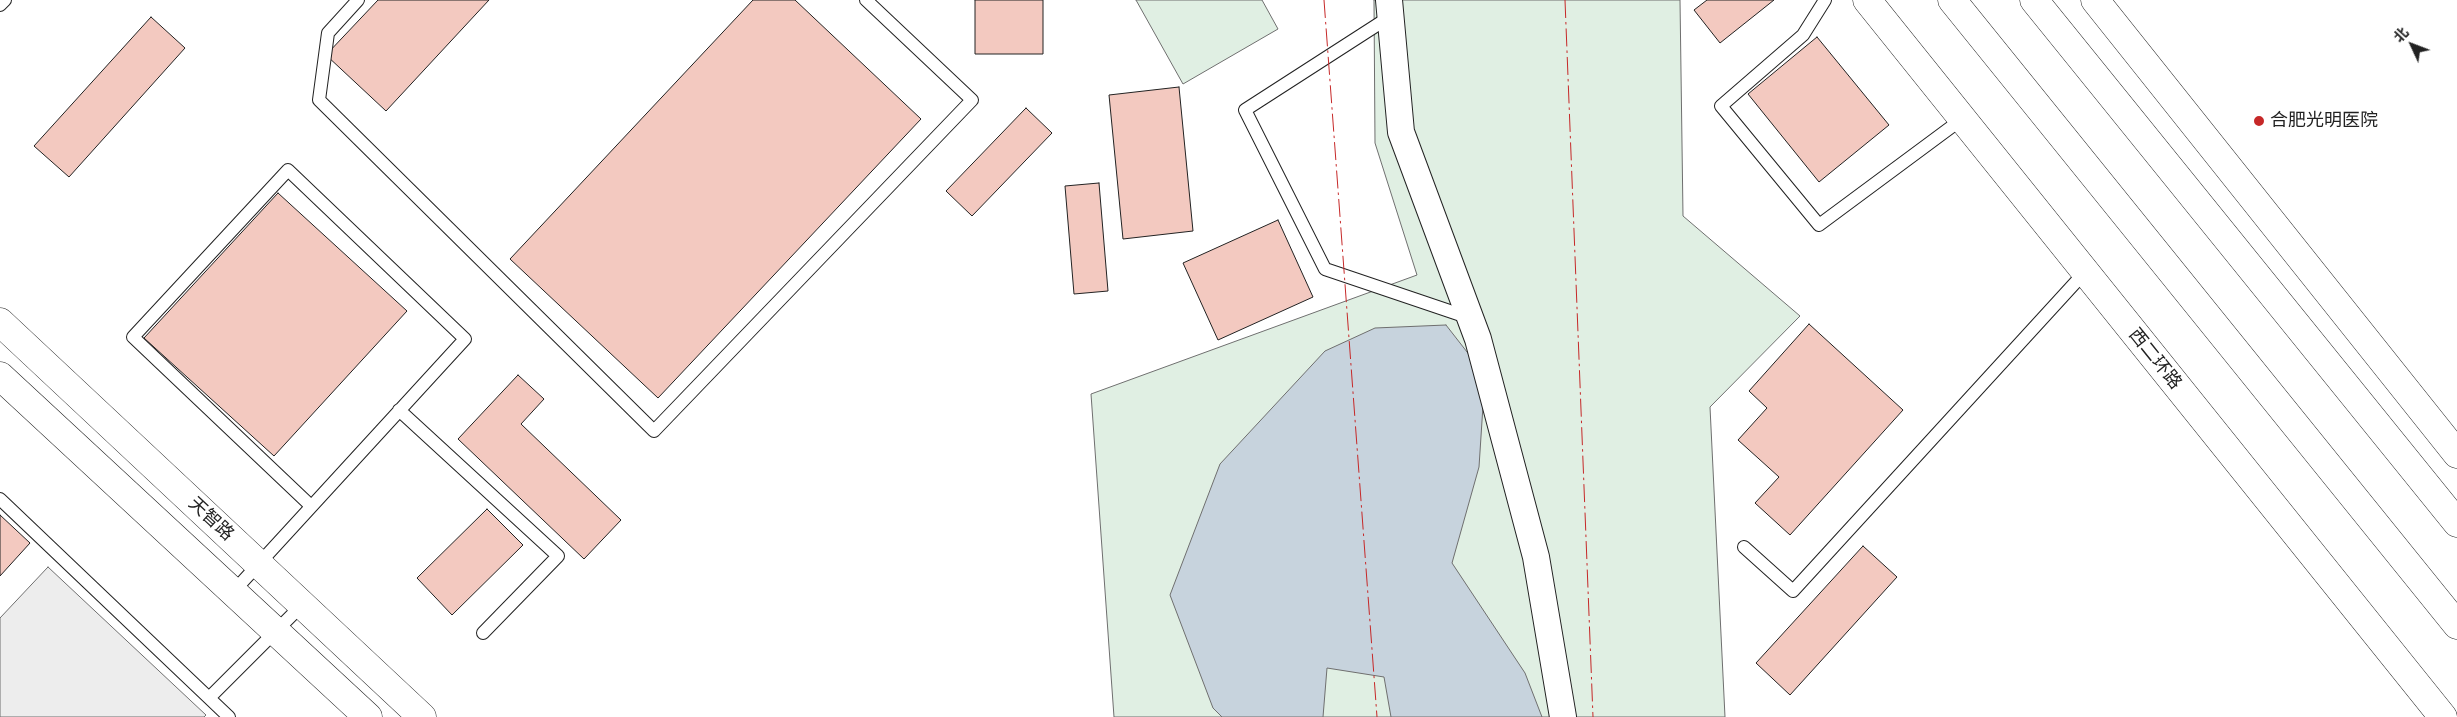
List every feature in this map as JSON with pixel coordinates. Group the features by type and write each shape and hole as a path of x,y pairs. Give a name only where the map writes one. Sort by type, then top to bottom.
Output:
{"main road":[{"name":"西二环路","path":"1867,0 2443,717"},
{"path":"1952,0 2457,625"},
{"path":"2034,0 2457,523"},
{"path":"2095,0 2457,454"},
{"name":"天智路","path":"0,322 422,717"},
{"path":"0,376 368,717"}],"street":[{"path":"1390,8 1401,132 1471,319 1536,557 1563,717"}],"lane":[{"path":"0,5 5,0"},
{"path":"358,0 328,33 319,100 654,430 972,100 866,0"},
{"path":"1826,0 1803,35 1722,106 1819,225 1962,118"},
{"path":"1390,8 1245,110 1325,269 1471,319"},
{"path":"234,592 465,339 288,170 133,337 311,506"},
{"path":"1744,548 1793,591 2086,272"},
{"path":"399,410 558,556 483,634"},
{"path":"0,499 228,717"},
{"path":"209,698 302,606"}],"green space":[{"path":"1136,0 1262,0 1278,29 1183,84"},
{"path":"1374,0 1680,0 1683,216 1800,316 1710,407 1725,717 1114,717 1091,394 1417,275 1375,143"}],"shaded area":[{"path":"1446,325 1485,375 1479,467 1452,563 1525,673 1542,717 1391,717 1384,677 1327,668 1323,717 1222,717 1213,708 1170,595 1220,464 1325,351 1375,328"},
{"path":"48,567 206,715 204,717 0,717 0,618"}],"building":[{"path":"378,0 489,0 386,111 326,55"},
{"path":"753,0 795,0 921,119 658,398 510,259"},
{"path":"975,0 1043,0 1043,54 975,54"},
{"path":"1707,0 1774,0 1720,43 1694,10"},
{"path":"151,17 185,48 69,177 34,146"},
{"path":"1817,37 1889,125 1819,182 1748,94"},
{"path":"1179,87 1193,231 1123,239 1109,95"},
{"path":"1026,108 1052,133 972,216 946,191"},
{"path":"1099,183 1108,291 1074,294 1065,186"},
{"path":"278,193 407,311 274,456 144,338"},
{"path":"1278,220 1313,297 1218,340 1183,263"},
{"path":"1809,324 1903,410 1790,535 1755,503 1779,477 1738,440 1767,408 1749,391"},
{"path":"518,375 544,399 521,424 621,520 584,559 458,439"},
{"path":"487,509 523,545 452,615 417,578"},
{"path":"0,515 30,543 0,576"},
{"path":"1863,546 1897,577 1790,695 1756,663"}],"power":[{"path":"1324,0 1377,717"},
{"path":"1565,0 1593,717"}],"place":[{"name":"合肥光明医院","path":"2259,121"}]}
